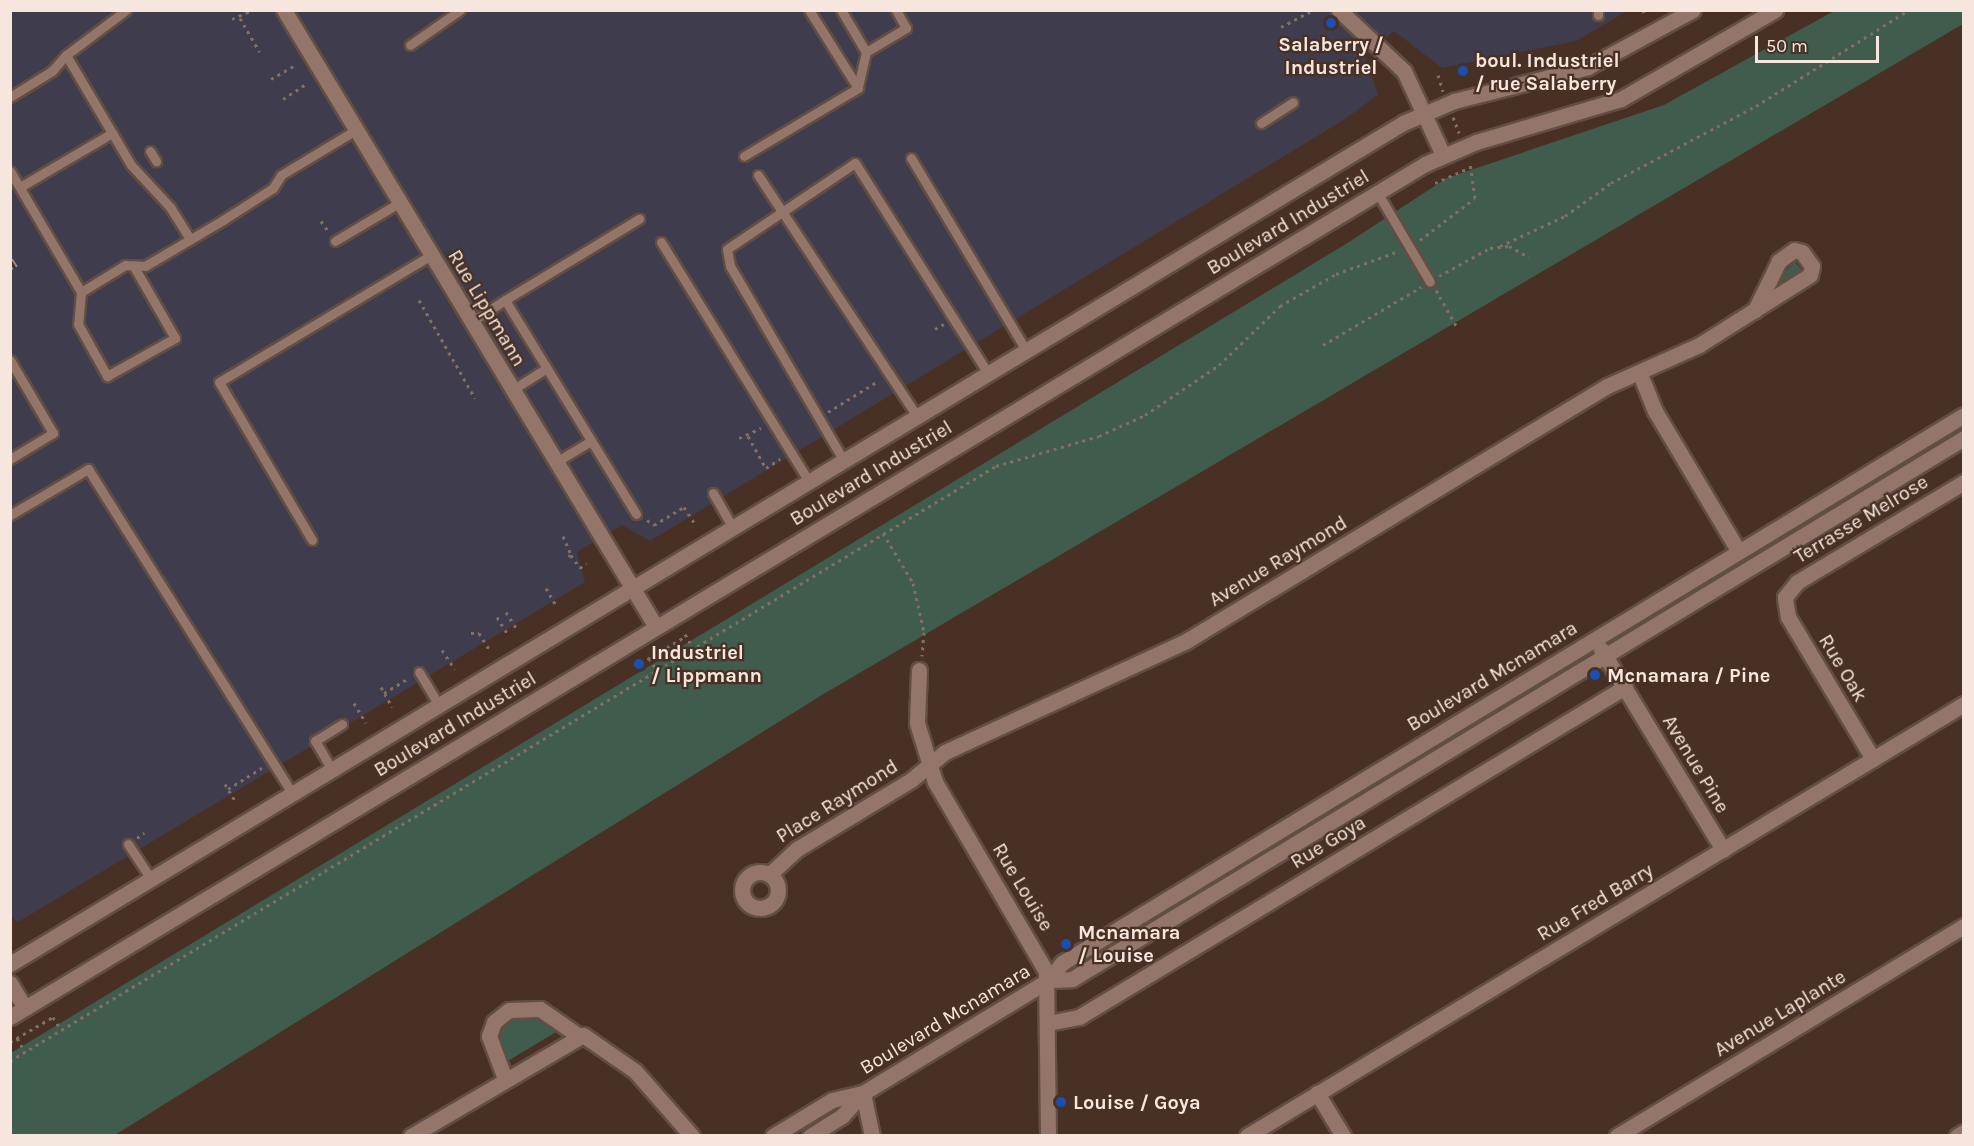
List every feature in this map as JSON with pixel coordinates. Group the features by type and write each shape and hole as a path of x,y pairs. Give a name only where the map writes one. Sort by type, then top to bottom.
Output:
{"street":[{"name":"Rue Lippmann","path":"284,10 656,627"},
{"path":"1339,10 1404,71 1443,154"},
{"name":"Boulevard Industriel","path":"10,964 1026,350 1424,113 1448,104 1588,67 1693,10"},
{"name":"Boulevard Industriel","path":"10,1017 1443,154 1621,99 1775,10"},
{"name":"Avenue Raymond","path":"928,766 948,751 1186,641 1607,386 1640,374 1755,310"},
{"path":"1640,374 1655,411 1739,552"},
{"name":"Boulevard Mcnamara","path":"810,1136 842,1116 863,1093 1049,980 1062,963 1964,415"},
{"name":"Boulevard Mcnamara","path":"1049,980 1072,979 1964,438"},
{"name":"Terrasse Melrose","path":"1785,597 1797,582 1964,482"},
{"name":"Rue Oak","path":"1785,597 1788,617 1873,759"},
{"name":"Avenue Pine","path":"1595,639 1723,850"},
{"name":"Rue Louise","path":"919,670 917,723 928,766 1043,961 1049,980 1048,1136"},
{"name":"Rue Goya","path":"1048,1023 1079,1017 1625,687"},
{"name":"Rue Fred Barry","path":"1247,1136 1964,704"},
{"name":"Place Raymond","path":"770,874 797,849 928,766"},
{"name":"Avenue Laplante","path":"1617,1136 1964,926"},
{"path":"10,983 26,1008"},
{"path":"505,1079 489,1036 494,1022 509,1010 540,1008 579,1036 597,1041 636,1071 692,1136"},
{"path":"411,1136 579,1036"},
{"path":"863,1093 872,1136"},
{"name":"Boulevard Mcnamara","path":"773,1136 832,1100 863,1093"},
{"path":"1317,1093 1343,1136"},
{"path":"1957,1136 1964,1132"}],"lane":[{"path":"10,97 52,71 66,56 126,10"},
{"path":"410,45 460,10"},
{"path":"809,10 858,88"},
{"path":"744,156 858,88 866,52 841,10"},
{"path":"866,52 906,28 896,10"},
{"path":"66,56 112,133 190,239"},
{"path":"1261,123 1293,102"},
{"path":"81,292 133,265 146,266 356,130"},
{"path":"20,187 112,133"},
{"path":"150,151 156,161"},
{"path":"911,158 1026,350"},
{"path":"844,460 730,266 727,249 783,214 855,163 988,373"},
{"path":"10,171 81,292 78,324 107,376 175,338 133,265"},
{"path":"758,175 783,214 791,218 917,416"},
{"path":"1377,192 1430,282"},
{"path":"335,241 399,203"},
{"path":"471,321 639,219"},
{"path":"661,242 809,482"},
{"path":"312,540 219,382 431,255"},
{"path":"506,300 591,441 640,516"},
{"path":"10,360 53,433 10,459"},
{"path":"512,390 547,368"},
{"path":"556,462 591,441"},
{"path":"10,515 88,469 292,794"},
{"path":"713,493 733,528"},
{"path":"415,674 439,705"},
{"path":"332,770 315,741 342,724"},
{"path":"315,727 321,737"},
{"path":"128,844 151,879"}],"path":[{"path":"232,19 240,18 252,10"},
{"path":"1281,27 1313,10"},
{"path":"1500,246 1565,216 1611,183 1756,106 1909,10"},
{"path":"240,18 260,52"},
{"path":"271,79 295,65"},
{"path":"1414,244 1472,203 1477,192 1472,167 1438,75"},
{"path":"283,99 306,84"},
{"path":"1429,187 1472,167"},
{"path":"321,221 329,231"},
{"path":"10,1061 883,532 1006,461 1099,436 1145,415 1211,372 1288,301 1336,274 1403,249"},
{"path":"1430,282 1457,327"},
{"path":"419,300 440,345 475,398"},
{"path":"830,411 854,394 881,380"},
{"path":"739,438 764,427"},
{"path":"748,436 766,468"},
{"path":"640,516 654,525 684,507 695,524"},
{"path":"883,532 913,584 924,642"},
{"path":"563,536 571,555 580,568 586,563"},
{"path":"567,557 571,555"},
{"path":"546,588 557,607"},
{"path":"506,612 518,631"},
{"path":"497,617 509,636"},
{"path":"471,633 480,633 489,648"},
{"path":"641,663 686,635 694,648"},
{"path":"442,650 455,669"},
{"path":"648,657 657,670"},
{"path":"384,693 415,674"},
{"path":"381,687 392,707"},
{"path":"354,704 366,723"},
{"path":"228,789 260,770"},
{"path":"225,784 236,802"},
{"path":"138,837 144,833"},
{"path":"10,1042 53,1017 61,1030"},
{"path":"17,1038 25,1052"}],"shaded area":[{"path":"10,11 1627,11 1576,41 1442,68 1394,31 1365,56 1378,95 1342,121 650,541 622,525 577,552 585,582 18,922 10,916"}],"green space":[{"path":"1834,11 1963,11 1963,24 822,695 115,1135 11,1136 11,1053 1349,242 1447,178 1664,105"},
{"path":"1795,262 1802,270 1779,283 1777,280"},
{"path":"519,1015 546,1020 556,1032 508,1061 497,1034"}],"railway":[{"path":"10,260 15,268"}],"place":[{"name":"Salaberry / Industriel","path":"1331,23"},
{"name":"boul. Industriel / rue Salaberry","path":"1463,71"},
{"name":"Industriel / Lippmann","path":"639,664"},
{"name":"Mcnamara / Pine","path":"1595,675"},
{"name":"Mcnamara / Louise","path":"1066,944"},
{"name":"Louise / Goya","path":"1061,1102"}]}
